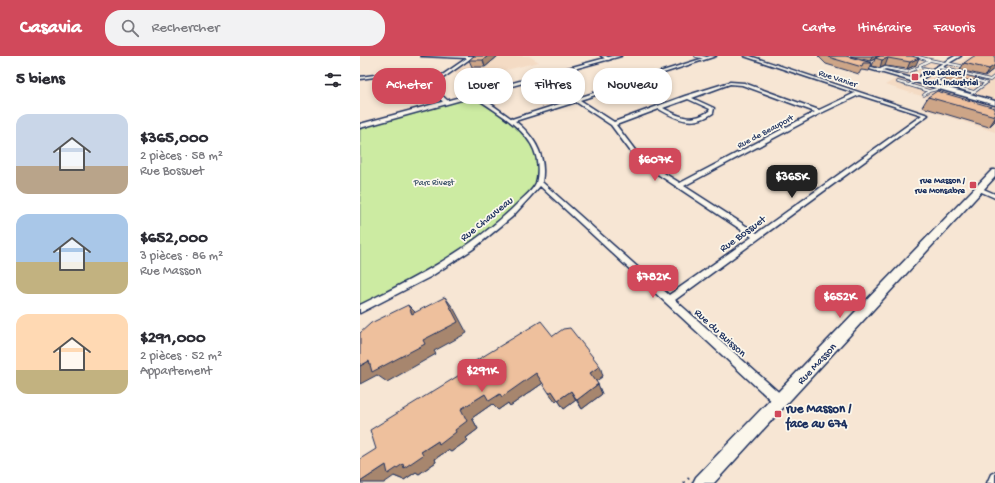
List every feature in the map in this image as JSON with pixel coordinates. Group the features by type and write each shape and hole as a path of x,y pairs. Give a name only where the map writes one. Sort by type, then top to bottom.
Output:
{"street":[{"path":"423,56 471,56"},
{"path":"446,74 471,56"},
{"path":"446,101 607,57 619,56"},
{"path":"585,97 714,56"},
{"name":"Rue Vanier","path":"746,56 926,114"},
{"path":"826,56 915,81 972,94 994,102"},
{"path":"915,81 959,56"},
{"path":"513,84 607,57"},
{"path":"360,78 372,76"},
{"path":"613,124 725,83 736,83 819,112"},
{"path":"939,86 949,93 994,102"},
{"name":"Rue de Beauport","path":"680,186 819,112 859,93"},
{"path":"660,108 683,120 698,119 711,112 712,108 687,97"},
{"path":"360,121 432,104"},
{"path":"360,126 435,104"},
{"path":"487,104 522,129 535,146 540,160 539,182"},
{"path":"511,121 564,104"},
{"path":"582,104 613,124 641,160 663,177 680,186 756,236"},
{"name":"Rue Bossuet","path":"669,300 926,114"},
{"name":"Rue Masson","path":"702,483 995,172"},
{"name":"Rue du Buisson","path":"539,182 780,401"},
{"name":"Rue Chauveau","path":"360,309 404,288 453,259 503,222 519,207 539,182"},
{"path":"979,189 995,196"},
{"path":"993,483 995,478"}],"lane":[{"path":"697,56 706,58"},
{"path":"915,56 961,66"},
{"path":"878,71 885,68 900,72 910,72 930,60"},
{"path":"864,67 870,64"},
{"path":"920,67 952,75"},
{"path":"938,67 990,80 995,76"},
{"path":"924,95 939,86 936,81 947,74"},
{"path":"966,78 986,83 972,94"},
{"path":"909,85 915,81"},
{"path":"898,82 929,91"}],"shaded area":[{"path":"476,56 529,56 539,62 513,68 459,68"},
{"path":"834,56 925,56 957,63 970,56 995,56 995,132 921,108 931,99 885,85 902,75"}],"green space":[{"name":"Parc Rivest","path":"454,101 454,104 487,104 522,129 535,146 541,175 532,191 504,221 455,257 360,309 360,126"}],"building":[{"path":"474,56 488,56 483,60 469,60"},
{"path":"827,56 846,56 872,63 863,63 862,67"},
{"path":"880,56 911,56 919,58 910,62 888,58 882,60 875,58"},
{"path":"974,56 995,56 995,65 989,69 964,63"},
{"path":"952,72 977,78 972,81 946,76"},
{"path":"937,91 995,108 995,116 928,97"},
{"path":"445,297 458,322 423,340 425,344 372,372 369,361 360,366 360,333 371,323 408,305 412,314"},
{"path":"541,321 553,336 563,329 570,328 600,366 590,373 598,384 577,400 571,391 558,400 552,391 549,393 536,373 502,397 500,394 489,401 485,394 461,409 467,421 439,445 438,441 421,452 423,455 404,468 403,464 388,474 386,465 360,482 360,459 376,449 370,430 466,371 464,368"}],"place":[{"name":"rue Leclerc / boul. Industriel","path":"915,77"},
{"name":"rue Masson / rue Monsabre","path":"973,185"},
{"name":"rue Masson / face au 674","path":"778,414"}]}
